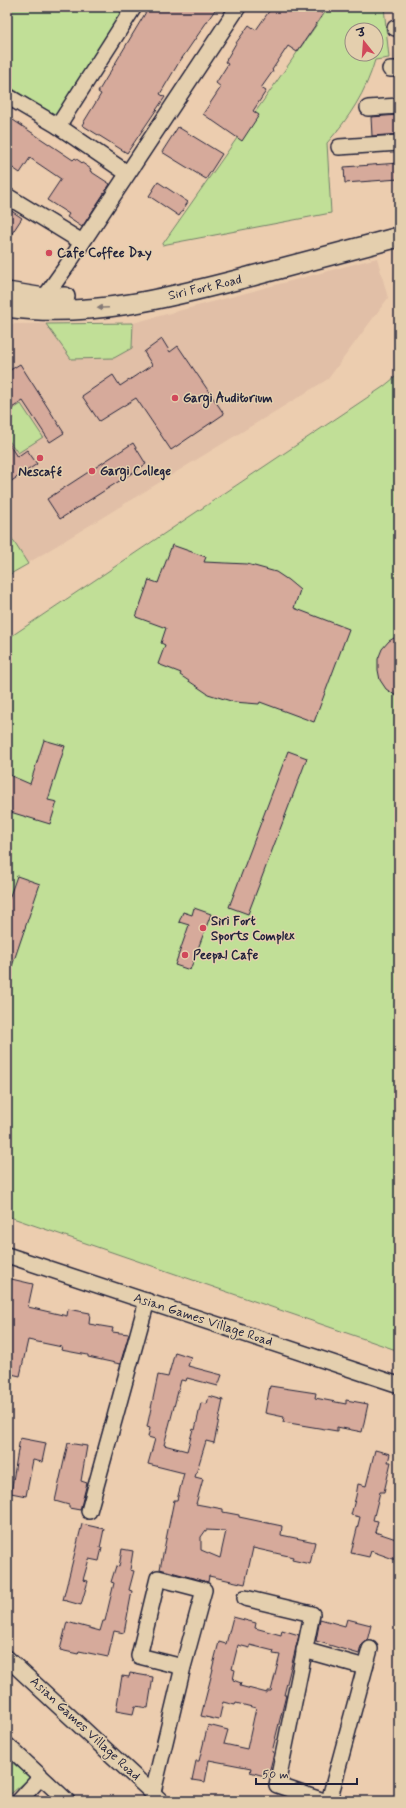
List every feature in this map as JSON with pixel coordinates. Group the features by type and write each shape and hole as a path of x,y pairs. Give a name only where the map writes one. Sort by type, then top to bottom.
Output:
{"street":[{"path":"58,126 134,7"},
{"path":"44,298 238,7"},
{"path":"7,96 58,126 127,173"},
{"path":"368,108 399,106"},
{"path":"339,147 399,143"},
{"path":"7,196 82,242"},
{"name":"Siri Fort Road","path":"7,292 44,298 118,295 198,280 399,226"},
{"name":"Siri Fort Road","path":"7,307 34,311 109,308 196,291 399,237"},
{"name":"Asian Games Village Road","path":"7,1255 399,1385"},
{"path":"89,1511 147,1301"},
{"path":"157,1797 183,1667 204,1590 158,1578 138,1656 183,1667"},
{"path":"245,1598 312,1614 277,1785 324,1801"},
{"path":"329,1801 370,1649"},
{"path":"304,1650 365,1667"},
{"name":"Asian Games Village Road","path":"7,1658 157,1797"},
{"path":"7,1745 68,1801"},
{"path":"19,1801 41,1776"}],"shaded area":[{"name":"Gargi College","path":"377,258 388,298 328,379 7,576 7,324 133,323"}],"green space":[{"path":"7,7 126,7 56,117 7,85"},
{"path":"329,7 384,7 389,58 384,59 384,22 344,22 344,62 374,62 362,94 343,124 327,143 331,213 162,245"},
{"path":"133,323 132,348 114,358 71,359 46,324"},
{"name":"Siri Fort Sports Complex","path":"399,374 399,1351 7,1216 7,639 383,387"},
{"path":"21,404 43,437 18,453 7,438 7,430 10,430 12,417 7,416 7,413"},
{"path":"7,531 28,564 7,576"},
{"path":"7,1759 31,1777 7,1797"}],"building":[{"path":"149,7 217,7 178,64 160,94 165,97 127,153 82,125 101,94 98,92"},
{"path":"272,7 313,7 323,14 297,52 288,46 272,70 273,71 261,88 266,91 253,111 259,115 242,141 203,114 221,87 216,83 228,64 225,62 236,43 249,25 256,30"},
{"path":"399,115 399,134 372,136 371,117"},
{"path":"7,116 73,160 75,158 91,169 90,171 110,184 82,227 67,217 69,214 47,200 61,179 30,158 20,173 7,164"},
{"path":"178,127 222,154 206,179 162,152"},
{"path":"399,163 399,179 345,183 344,167"},
{"path":"158,182 188,202 179,216 149,196"},
{"path":"7,208 22,218 7,241"},
{"name":"Gargi Auditorium","path":"162,339 170,352 178,346 224,414 171,450 136,398 99,421 82,396 113,375 120,386 152,365 144,352"},
{"path":"20,364 64,433 50,442 23,401 7,411 7,372"},
{"path":"7,441 17,457 27,450 37,464 7,484"},
{"path":"133,443 146,464 60,519 47,499"},
{"path":"172,545 206,557 204,562 247,564 276,572 300,590 294,608 349,629 314,722 260,702 259,704 234,702 208,694 180,675 181,673 158,664 165,645 161,643 166,628 136,617 149,580 158,583"},
{"path":"399,635 399,698 386,689 380,680 378,659 382,649 389,641"},
{"path":"44,740 65,746 48,800 57,802 50,824 7,811 7,774 30,784"},
{"path":"288,751 307,758 248,914 229,907"},
{"path":"17,876 40,884 9,975 7,975 7,904"},
{"path":"194,908 211,914 190,970 175,965 189,925 179,922 183,912 192,915"},
{"path":"7,1278 33,1284 28,1307 67,1316 68,1309 90,1313 89,1324 113,1328 112,1332 129,1334 120,1364 88,1357 88,1355 61,1350 62,1347 28,1340 20,1376 7,1373"},
{"path":"175,1352 191,1357 188,1366 222,1375 218,1386 187,1378 186,1381 181,1380 164,1445 187,1451 193,1429 195,1430 201,1403 207,1404 209,1396 223,1400 214,1443 206,1441 195,1477 203,1479 196,1504 223,1509 223,1512 239,1515 239,1517 282,1526 281,1535 315,1542 310,1564 292,1560 293,1557 253,1548 245,1584 209,1576 208,1582 160,1569 174,1500 177,1500 184,1473 148,1464 155,1439 148,1437 150,1428 147,1427 158,1375 168,1377","holes":["206,1530 226,1531 220,1558 201,1550 201,1537"]},
{"path":"270,1386 316,1393 315,1398 346,1404 346,1400 368,1404 362,1432 337,1427 337,1431 283,1422 284,1417 265,1413"},
{"path":"20,1438 46,1443 42,1462 33,1460 26,1496 11,1493"},
{"path":"68,1443 87,1446 81,1481 87,1483 80,1510 69,1508 69,1505 55,1501"},
{"path":"375,1450 390,1454 388,1462 391,1462 384,1492 380,1492 373,1520 378,1521 375,1532 399,1540 399,1561 371,1551 369,1557 351,1553 360,1517 351,1515 358,1484 366,1486"},
{"path":"82,1524 104,1529 99,1561 89,1559 83,1580 88,1581 81,1605 63,1600"},
{"path":"122,1549 133,1551 130,1570 134,1571 129,1590 132,1591 124,1633 114,1631 108,1657 79,1651 78,1654 60,1650 67,1622 100,1631 103,1621 105,1621 114,1583 111,1582 116,1566 119,1567"},
{"path":"233,1617 256,1623 255,1628 281,1635 282,1630 299,1635 284,1695 286,1695 272,1752 274,1753 268,1777 250,1772 251,1768 209,1760 205,1782 192,1780 196,1761 199,1761 208,1725 228,1730 224,1744 247,1749 256,1708 236,1703 235,1705 223,1702 219,1720 201,1716 219,1642 226,1644","holes":["238,1645 250,1648 250,1645 274,1651 273,1654 280,1655 271,1691 267,1691 267,1693 240,1686 241,1683 233,1680 235,1670 232,1669"]},
{"path":"320,1619 345,1626 347,1619 371,1625 367,1641 361,1646 359,1654 316,1641"},
{"path":"130,1673 153,1677 148,1708 135,1706 133,1714 116,1711 122,1676 129,1677"}],"place":[{"name":"Cafe Coffee Day","path":"49,253"},
{"name":"Gargi Auditorium","path":"175,398"},
{"name":"Nescafé","path":"40,458"},
{"name":"Gargi College","path":"92,471"},
{"name":"Siri Fort Sports Complex","path":"203,928"},
{"name":"Peepal Cafe","path":"185,955"}]}
